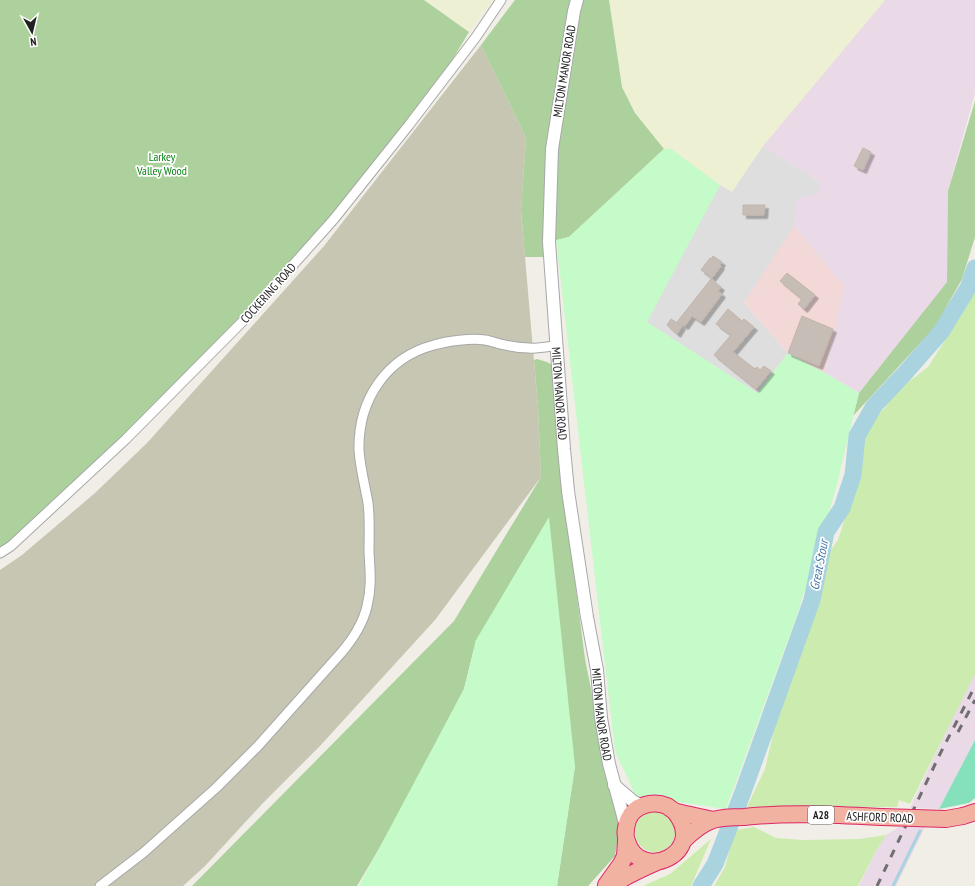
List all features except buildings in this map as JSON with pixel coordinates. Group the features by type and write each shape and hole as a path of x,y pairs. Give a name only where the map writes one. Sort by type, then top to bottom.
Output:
{"highway":[{"path":"605,886 625,856 626,834 629,818 635,810 654,803 669,807 680,818 683,825 683,841 679,849 666,860 657,862 633,873 611,886"},
{"name":"ASHFORD ROAD","path":"675,812 717,819 761,815 946,819 969,814"},
{"name":"ASHFORD ROAD","path":"683,841 695,829 717,819"},
{"path":"626,834 630,848 635,854 649,862 657,862"}],"street":[{"name":"MILTON MANOR ROAD","path":"577,0 552,149 549,242 568,492 587,617 597,670 601,718 609,764 626,834"},
{"name":"COCKERING ROAD","path":"0,553 11,546 126,439 244,320 334,219 424,106 476,37 498,4"},
{"path":"100,886 143,853 216,788 258,746 341,653 359,628 364,618 367,606 371,579 368,504 359,451 359,437 369,398 382,378 396,363 410,354 429,346 450,342 485,340 506,345 530,348 556,346"},
{"path":"614,785 634,802 643,806"}],"shaded area":[{"path":"425,0 493,0 469,32"},
{"path":"609,0 885,0 763,146 732,192 706,176 671,149 664,149 635,113 622,87"},
{"path":"885,0 975,0 975,93 948,191 947,282 859,393 825,373 844,286 794,226 797,198 820,193 820,182 763,146"},
{"path":"481,45 526,138 521,211 538,407 541,477 435,620 319,747 263,803 205,866 183,886 0,886 0,570 22,555 95,493 147,443 324,246"},
{"path":"763,146 820,182 820,193 744,303 788,353 757,393 646,322 720,185 732,191"},
{"path":"794,226 844,286 825,373 788,353 744,303"},
{"path":"975,674 975,740 939,809 910,808 950,723"},
{"path":"899,827 925,827 896,886 859,886 876,851 886,835"}],"green space":[{"name":"Larkey Valley Wood","path":"0,0 424,0 469,32 433,92 383,159 236,322 124,436 9,544 0,549"},
{"path":"515,0 609,0 622,87 635,113 664,149 569,237 546,243 546,257 525,257 521,210 526,138 481,45"},
{"path":"975,101 975,237 962,279 935,327 853,416 859,393 947,282 948,191"},
{"path":"664,149 671,149 720,185 647,322 757,393 788,353 859,393 835,492 796,618 726,809 636,796 615,751 556,240 569,237"},
{"path":"975,286 975,674 910,804 899,800 897,807 770,808 761,806 754,809 747,807 765,769 775,725 816,600 829,553 838,540 856,484 862,443 870,421 885,408 897,390 928,367 961,315"},
{"path":"537,359 554,366 562,480 585,659 613,799 620,823 615,856 588,886 557,886 575,766 476,640 464,689 393,825 357,886 192,886 454,621 541,477 534,360"},
{"path":"549,517 575,766 557,886 359,886 464,689 476,640"},
{"path":"975,740 975,798 969,803 939,809"},
{"path":"659,812 666,815 672,821 675,832 674,840 666,849 659,852 651,852 644,849 636,840 635,828 638,821 647,813"},
{"path":"754,827 776,838 802,840 859,839 886,835 858,886 714,886 725,867 735,830"},
{"path":"711,839 691,886 643,886 670,874"}],"waterway":[{"name":"Great Stour","path":"701,886 715,864 743,792 812,600 826,532 842,508 853,475 857,436 874,406 941,332 968,288 975,268"},
{"path":"893,886 920,831"}],"railway":[{"path":"877,886 940,754 975,686"},
{"path":"958,732 975,700"}]}
